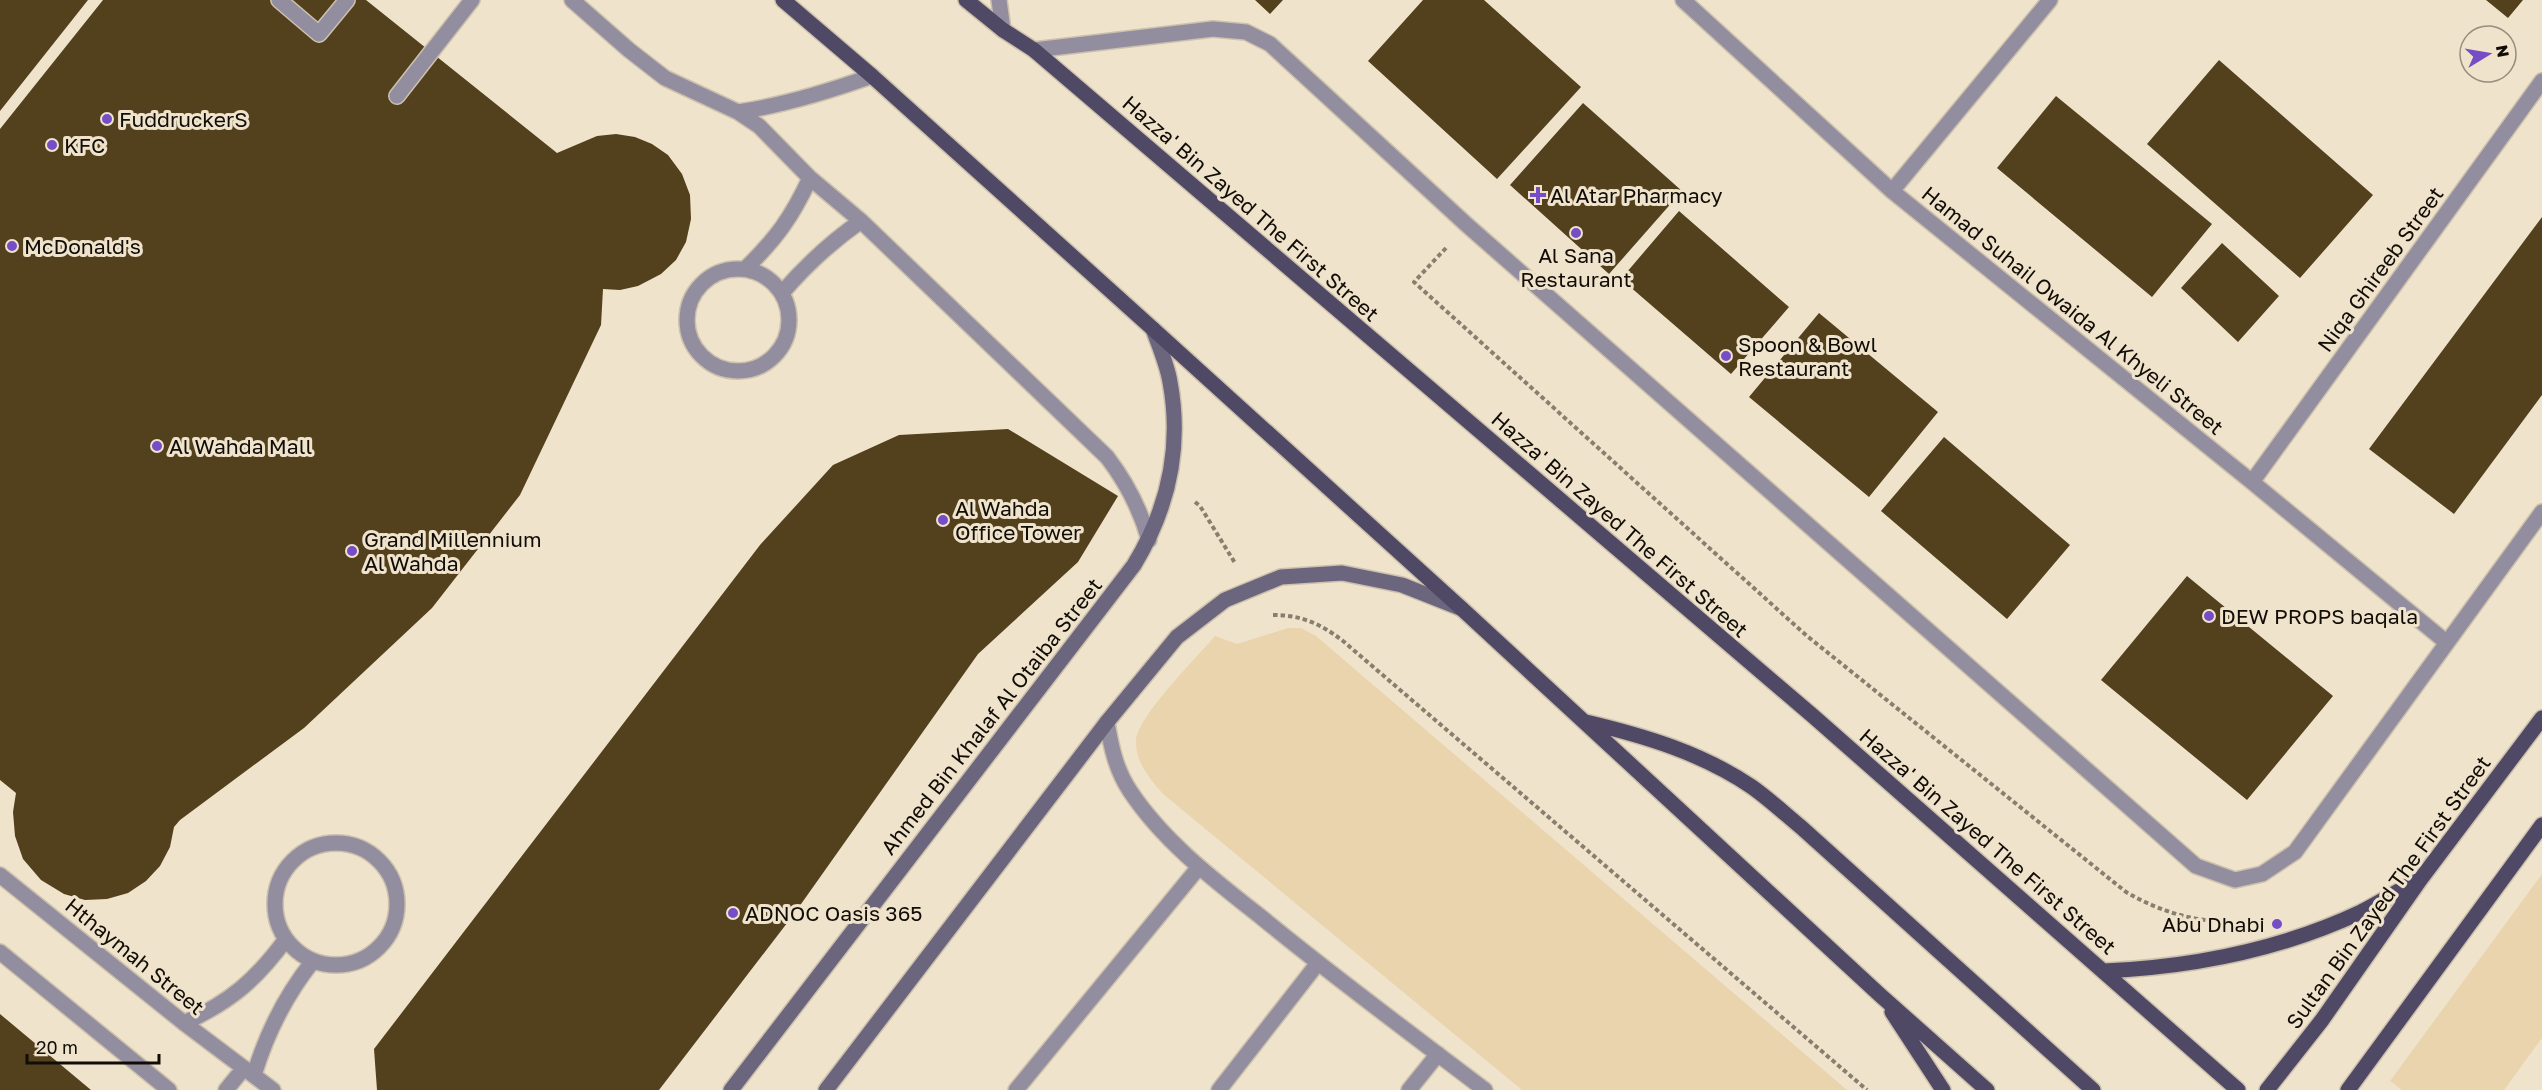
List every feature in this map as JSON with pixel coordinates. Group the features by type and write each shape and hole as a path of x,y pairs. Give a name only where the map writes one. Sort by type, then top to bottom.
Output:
{"main road":[{"path":"783,0 872,76 1153,329 1461,608 1880,995 1987,1090"},
{"name":"Hazza' Bin Zayed The First Street","path":"966,0 1003,30 1034,50 1813,716 2238,1090"},
{"name":"Sultan Bin Zayed The First Street","path":"2267,1090 2322,1020 2420,880 2542,718"},
{"path":"1583,721 1643,736 1696,756 1752,787 1802,828 2093,1090"},
{"path":"2348,1090 2542,825"},
{"path":"2104,971 2149,969 2237,955 2298,937 2360,912 2420,880"},
{"path":"1880,995 1943,1090"}],"street":[{"path":"279,0 319,34 347,0"},
{"path":"397,96 472,0"},
{"path":"572,0 665,78 738,112 759,126 810,178 861,221 1107,457 1126,482 1140,510 1149,540"},
{"path":"999,0 1003,30"},
{"name":"Hamad Suhail Owaida Al Khyeli Street","path":"1683,0 1892,191 2446,642"},
{"path":"1892,191 2050,0"},
{"path":"1034,50 1213,29 1246,32 1270,44 1467,225 2196,866 2235,880 2262,874 2295,852 2542,512"},
{"path":"738,112 773,107 823,94 872,76"},
{"name":"Niqa Ghireeb Street","path":"2252,482 2542,81"},
{"path":"745,269 772,243 794,212 810,178"},
{"path":"782,293 805,266 861,221"},
{"path":"729,269 745,269 766,277 782,293 788,308 789,324 786,340 777,355 764,365 749,371 733,372 717,368 703,359 693,346 687,330 686,314 691,298 700,285 713,274 729,269"},
{"name":"Ahmed Bin Khalaf Al Otaiba Street","path":"731,1090 1128,572 1149,540 1168,489 1176,435 1170,381 1153,329"},
{"path":"826,1090 1107,722 1177,637 1225,600 1281,578 1342,573 1402,585 1461,608"},
{"path":"1107,722 1118,770 1130,790 1160,827 1198,867 1318,963 1485,1090"},
{"path":"331,843 349,844 366,851 381,863 391,878 396,895 396,913 391,931 380,946 366,957 349,964 331,966 313,961 298,952 286,939 278,923 275,905 278,887 285,870 298,856 313,847 331,843"},
{"path":"1016,1090 1198,867"},
{"name":"Hthaymah Street","path":"0,875 184,1023 273,1090"},
{"path":"184,1023 214,1009 242,990 266,966 286,939"},
{"path":"0,952 168,1090"},
{"path":"226,1090 249,1072 293,986 313,961"},
{"path":"1219,1090 1318,963"},
{"path":"1409,1090 1438,1054"}],"path":[{"path":"1467,225 1414,282 1799,630 2126,892 2152,907 2180,916 2208,922 2235,922"},
{"path":"1169,480 1200,506 1233,558 1256,618 1289,615 1306,619 1326,628 1343,641 1867,1090"}],"shaded area":[{"path":"1288,628 1301,628 1316,636 1847,1090 1522,1090 1163,794 1141,764 1136,742 1138,732 1156,704 1215,636 1237,644"},
{"path":"2542,874 2542,1038 2504,1090 2402,1090 2390,1081"}],"building":[{"path":"0,0 88,0 0,111"},
{"name":"Al Wahda Mall","path":"103,0 366,0 557,153 597,136 616,134 635,137 652,144 668,155 682,174 690,195 691,219 686,242 676,260 661,274 638,286 620,290 603,289 601,325 520,495 432,608 304,728 180,820 174,827 170,847 160,866 146,881 128,893 107,899 85,900 64,894 41,880 23,859 15,836 13,812 16,793 0,780 0,129"},
{"path":"1255,0 1283,0 1270,14"},
{"path":"1423,0 1484,0 1581,87 1497,179 1368,61"},
{"path":"2486,0 2523,0 2508,18"},
{"path":"2219,60 2373,195 2300,278 2147,144"},
{"path":"2056,96 2212,224 2152,297 1997,168"},
{"path":"1583,103 1682,191 1609,274 1510,185"},
{"path":"1679,211 1789,307 1731,374 1621,279"},
{"path":"2542,217 2542,395 2454,514 2369,449"},
{"path":"2222,243 2279,296 2238,342 2181,288"},
{"path":"1819,313 1938,412 1869,497 1749,397"},
{"path":"1008,429 1118,496 1078,562 978,654 794,914 659,1090 377,1090 374,1049 760,545 833,465 899,435"},
{"path":"1944,437 2070,545 2007,619 1881,511"},
{"path":"2187,576 2333,696 2247,800 2101,680"},
{"path":"0,1014 91,1090 0,1090"}],"place":[{"name":"FuddruckerS","path":"107,119"},
{"name":"KFC","path":"52,145"},
{"name":"Al Atar Pharmacy","path":"1538,195"},
{"name":"Al Sana Restaurant","path":"1576,233"},
{"name":"McDonald's","path":"12,246"},
{"name":"Spoon & Bowl Restaurant","path":"1726,356"},
{"name":"Al Wahda Mall","path":"157,446"},
{"name":"Al Wahda Office Tower","path":"943,520"},
{"name":"Grand Millennium Al Wahda","path":"352,551"},
{"name":"DEW PROPS baqala","path":"2209,616"},
{"name":"ADNOC Oasis 365","path":"733,913"},
{"name":"Abu Dhabi","path":"2277,924"}]}
